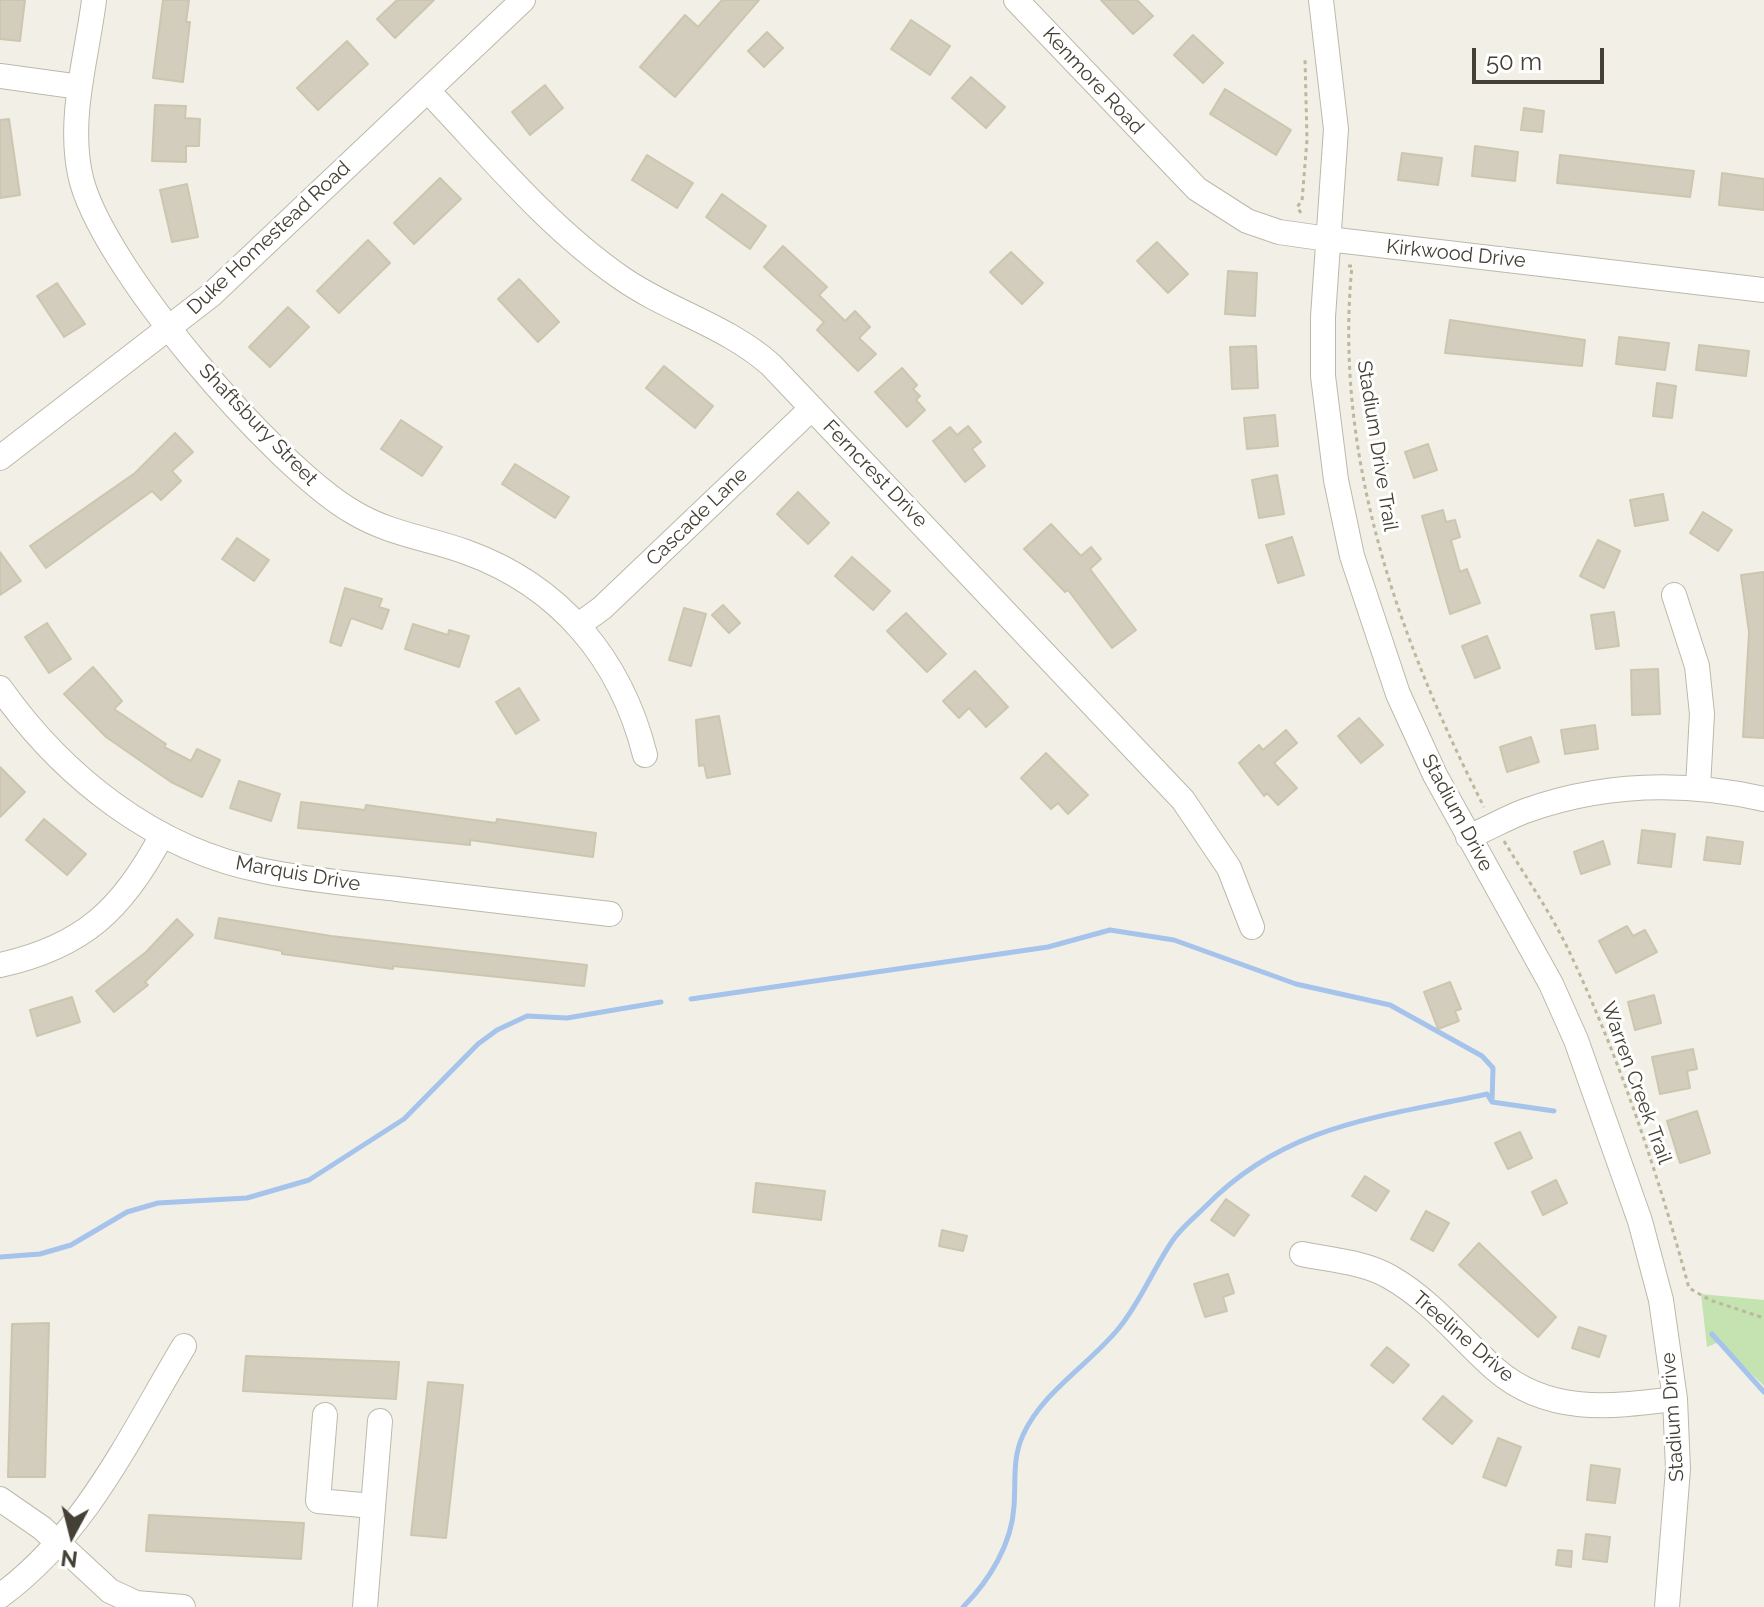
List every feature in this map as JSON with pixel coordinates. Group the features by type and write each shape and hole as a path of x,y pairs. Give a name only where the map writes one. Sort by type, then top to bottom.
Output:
{"street":[{"name":"Shaftsbury Street","path":"94,0 80,87 78,163 88,202 115,251 170,328 286,459 331,498 377,526 465,551 514,573 580,624 625,694 645,755"},
{"name":"Duke Homestead Road","path":"0,458 211,295 523,0"},
{"name":"Kenmore Road","path":"1016,0 1169,161"},
{"name":"Stadium Drive","path":"1321,0 1336,129 1327,251 1323,376 1336,480 1352,556 1398,694 1435,775 1536,954 1576,1040 1640,1221 1661,1300 1675,1399 1678,1469 1667,1607"},
{"path":"0,76 80,87"},
{"name":"Ferncrest Drive","path":"428,91 586,253 654,297 741,340 812,408 1183,800 1202,823 1229,868 1252,927"},
{"name":"Kirkwood Drive","path":"1169,161 1223,209 1247,221 1300,235 1327,251 1764,290"},
{"name":"Cascade Lane","path":"580,624 602,608 812,408"},
{"path":"1674,595 1697,666 1702,714 1698,787"},
{"name":"Marquis Drive","path":"0,688 37,737 102,796 162,835 198,851 262,871 610,914"},
{"path":"1468,837 1523,812 1598,792 1655,786 1698,787 1764,799"},
{"path":"0,965 53,950 90,928 130,890 162,835"},
{"name":"Treeline Drive","path":"1302,1254 1388,1275 1442,1316 1495,1369 1540,1397 1587,1407 1675,1399"},
{"path":"0,1596 60,1544 80,1519 184,1346"},
{"path":"325,1415 318,1501 373,1506"},
{"path":"365,1607 380,1421"},
{"path":"0,1499 60,1544 110,1591 136,1603 183,1607"}],"path":[{"path":"1300,235 1302,213 1297,207 1302,201 1307,126 1305,57"},
{"name":"Stadium Drive Trail","path":"1327,251 1352,266 1349,359 1356,428 1382,558 1417,665 1495,827"},
{"name":"Warren Creek Trail","path":"1495,827 1566,945 1590,1001 1669,1214 1689,1288 1710,1300 1764,1318"}],"green space":[{"path":"1701,1294 1764,1300 1764,1386 1719,1342 1707,1347"}],"building":[{"path":"0,0 25,0 20,41 0,39"},
{"path":"163,0 189,0 186,22 190,22 183,82 153,78"},
{"path":"397,0 434,0 395,38 377,19"},
{"path":"722,0 759,0 675,97 640,67 685,15 698,27"},
{"path":"1101,0 1137,0 1153,16 1133,34"},
{"path":"911,20 950,46 930,75 891,49"},
{"path":"767,32 783,48 764,67 748,51"},
{"path":"1193,35 1223,63 1203,83 1174,55"},
{"path":"347,41 368,64 318,110 297,88"},
{"path":"971,77 1005,107 986,128 952,98"},
{"path":"545,85 563,108 530,135 512,112"},
{"path":"1225,89 1291,130 1276,155 1210,114"},
{"path":"155,105 186,106 185,118 200,119 199,146 186,146 186,162 152,161"},
{"path":"1524,108 1544,111 1542,132 1521,130"},
{"path":"9,119 20,195 0,198 0,120"},
{"path":"1475,146 1518,152 1515,181 1472,176"},
{"path":"1402,153 1442,158 1438,185 1398,180"},
{"path":"647,155 693,183 677,208 632,180"},
{"path":"1560,155 1694,171 1690,197 1557,183"},
{"path":"1722,173 1764,179 1764,210 1719,205"},
{"path":"440,178 461,199 414,244 394,223"},
{"path":"187,184 198,237 172,242 160,190"},
{"path":"722,194 766,226 750,249 706,217"},
{"path":"368,240 390,263 339,313 317,291"},
{"path":"1157,242 1188,274 1168,293 1137,261"},
{"path":"783,246 827,287 819,295 845,321 855,311 870,327 859,338 876,354 858,371 817,330 824,322 764,267"},
{"path":"1011,252 1043,283 1022,304 990,272"},
{"path":"1228,271 1257,273 1255,316 1225,314"},
{"path":"519,279 559,322 538,342 498,299"},
{"path":"57,283 85,324 64,337 37,296"},
{"path":"288,307 309,327 270,367 249,347"},
{"path":"1450,320 1585,340 1582,366 1445,353"},
{"path":"1619,337 1669,343 1665,370 1616,364"},
{"path":"1699,345 1749,351 1746,376 1696,370"},
{"path":"1256,346 1258,388 1232,389 1230,347"},
{"path":"664,366 713,406 695,428 646,388"},
{"path":"902,368 917,385 913,389 920,396 916,400 925,410 907,427 875,392"},
{"path":"1657,383 1676,386 1672,418 1653,416"},
{"path":"1275,415 1278,446 1247,449 1244,418"},
{"path":"401,420 442,447 422,476 381,449"},
{"path":"968,426 981,442 972,449 985,466 965,482 933,441 950,427 957,435"},
{"path":"175,433 193,452 172,471 181,481 161,500 152,491 46,568 30,546 135,473"},
{"path":"1428,444 1437,470 1414,478 1405,452"},
{"path":"515,464 569,497 555,518 502,484"},
{"path":"1277,475 1284,514 1259,518 1252,480"},
{"path":"798,492 829,523 808,544 777,514"},
{"path":"1663,494 1668,520 1635,526 1630,500"},
{"path":"1443,510 1446,522 1455,520 1460,537 1451,540 1460,572 1467,569 1480,603 1450,614 1422,516"},
{"path":"1703,512 1732,530 1718,551 1690,533"},
{"path":"1051,524 1081,556 1091,547 1101,559 1090,569 1136,630 1112,648 1068,590 1065,592 1024,549"},
{"path":"1292,537 1304,575 1278,583 1266,545"},
{"path":"237,538 269,560 254,581 222,559"},
{"path":"1598,540 1620,551 1604,588 1580,576"},
{"path":"0,552 21,581 0,595"},
{"path":"852,557 890,591 873,610 835,576"},
{"path":"1764,572 1764,738 1743,737 1749,632 1741,575"},
{"path":"345,588 382,599 379,607 389,610 382,629 351,618 341,646 330,642"},
{"path":"723,605 740,623 729,633 712,615"},
{"path":"684,608 706,614 691,666 669,660"},
{"path":"1614,612 1619,646 1596,649 1591,615"},
{"path":"906,613 946,654 927,672 887,631"},
{"path":"47,623 71,659 49,673 25,637"},
{"path":"413,624 448,635 449,630 469,636 459,667 405,649"},
{"path":"1487,636 1500,668 1475,678 1462,646"},
{"path":"93,667 122,701 114,709 166,744 164,747 191,761 197,749 220,760 202,797 171,782 106,737 64,694"},
{"path":"1658,669 1660,714 1632,715 1631,670"},
{"path":"975,671 1008,707 986,727 969,708 959,718 943,701"},
{"path":"519,688 539,720 516,734 496,702"},
{"path":"719,716 730,774 707,778 704,765 699,766 696,720"},
{"path":"1359,718 1383,745 1361,763 1338,736"},
{"path":"1595,725 1598,749 1565,754 1561,730"},
{"path":"1286,730 1297,743 1274,763 1297,788 1278,805 1267,793 1264,796 1239,763 1259,745 1263,750"},
{"path":"1531,737 1539,762 1507,772 1500,747"},
{"path":"1046,753 1088,795 1068,814 1058,803 1051,809 1021,778"},
{"path":"0,767 25,792 0,817"},
{"path":"239,781 280,794 271,821 230,808"},
{"path":"301,802 365,810 366,805 596,833 593,857 470,840 470,845 298,828"},
{"path":"44,819 86,854 67,875 26,840"},
{"path":"1642,830 1675,834 1671,867 1638,863"},
{"path":"1707,837 1743,842 1740,864 1704,860"},
{"path":"1603,841 1610,864 1581,874 1574,852"},
{"path":"219,918 331,936 587,965 584,986 393,966 393,969 282,954 282,951 215,938"},
{"path":"177,919 193,935 145,982 148,985 114,1012 96,991 146,952"},
{"path":"1627,926 1633,936 1645,930 1657,952 1616,973 1599,941"},
{"path":"1450,982 1461,1009 1455,1011 1459,1021 1438,1029 1424,992"},
{"path":"1654,995 1661,1023 1635,1030 1628,1002"},
{"path":"72,997 80,1022 37,1036 30,1010"},
{"path":"1693,1049 1697,1069 1687,1071 1690,1088 1660,1094 1652,1057"},
{"path":"1697,1111 1710,1153 1680,1163 1667,1121"},
{"path":"1520,1132 1532,1158 1508,1169 1495,1143"},
{"path":"1365,1176 1389,1191 1376,1211 1352,1196"},
{"path":"1556,1180 1567,1203 1543,1215 1532,1192"},
{"path":"756,1183 825,1191 821,1220 753,1212"},
{"path":"1226,1199 1249,1215 1234,1236 1211,1220"},
{"path":"1426,1211 1449,1223 1433,1251 1411,1239"},
{"path":"942,1230 967,1236 963,1251 939,1246"},
{"path":"1479,1243 1556,1317 1538,1337 1459,1265"},
{"path":"1228,1274 1234,1293 1223,1297 1227,1311 1205,1317 1194,1284"},
{"path":"49,1323 45,1477 8,1477 12,1324"},
{"path":"1579,1327 1606,1336 1599,1357 1572,1348"},
{"path":"1387,1347 1409,1365 1393,1383 1371,1365"},
{"path":"246,1356 399,1362 396,1399 243,1391"},
{"path":"428,1382 463,1385 446,1538 411,1535"},
{"path":"1443,1396 1472,1421 1452,1444 1423,1419"},
{"path":"1498,1438 1521,1447 1506,1486 1483,1477"},
{"path":"1591,1465 1620,1469 1615,1503 1587,1500"},
{"path":"149,1515 304,1523 301,1559 146,1551"},
{"path":"1586,1534 1610,1537 1607,1562 1583,1559"},
{"path":"1558,1550 1572,1551 1571,1567 1556,1565"}],"waterway":[{"path":"691,999 1048,947 1110,930 1174,940 1296,984 1390,1005 1482,1056 1493,1068 1492,1102"},
{"path":"0,1257 40,1254 71,1245 127,1212 158,1203 247,1198 309,1180 404,1119 478,1044 497,1030 527,1016 567,1018 661,1002"},
{"path":"963,1607 982,1586 1004,1548 1014,1506 1017,1453 1032,1419 1054,1392 1119,1328 1180,1231 1237,1179 1269,1157 1302,1141 1337,1128 1410,1110 1487,1094 1492,1102 1554,1111"},
{"path":"1712,1334 1764,1392"}]}
